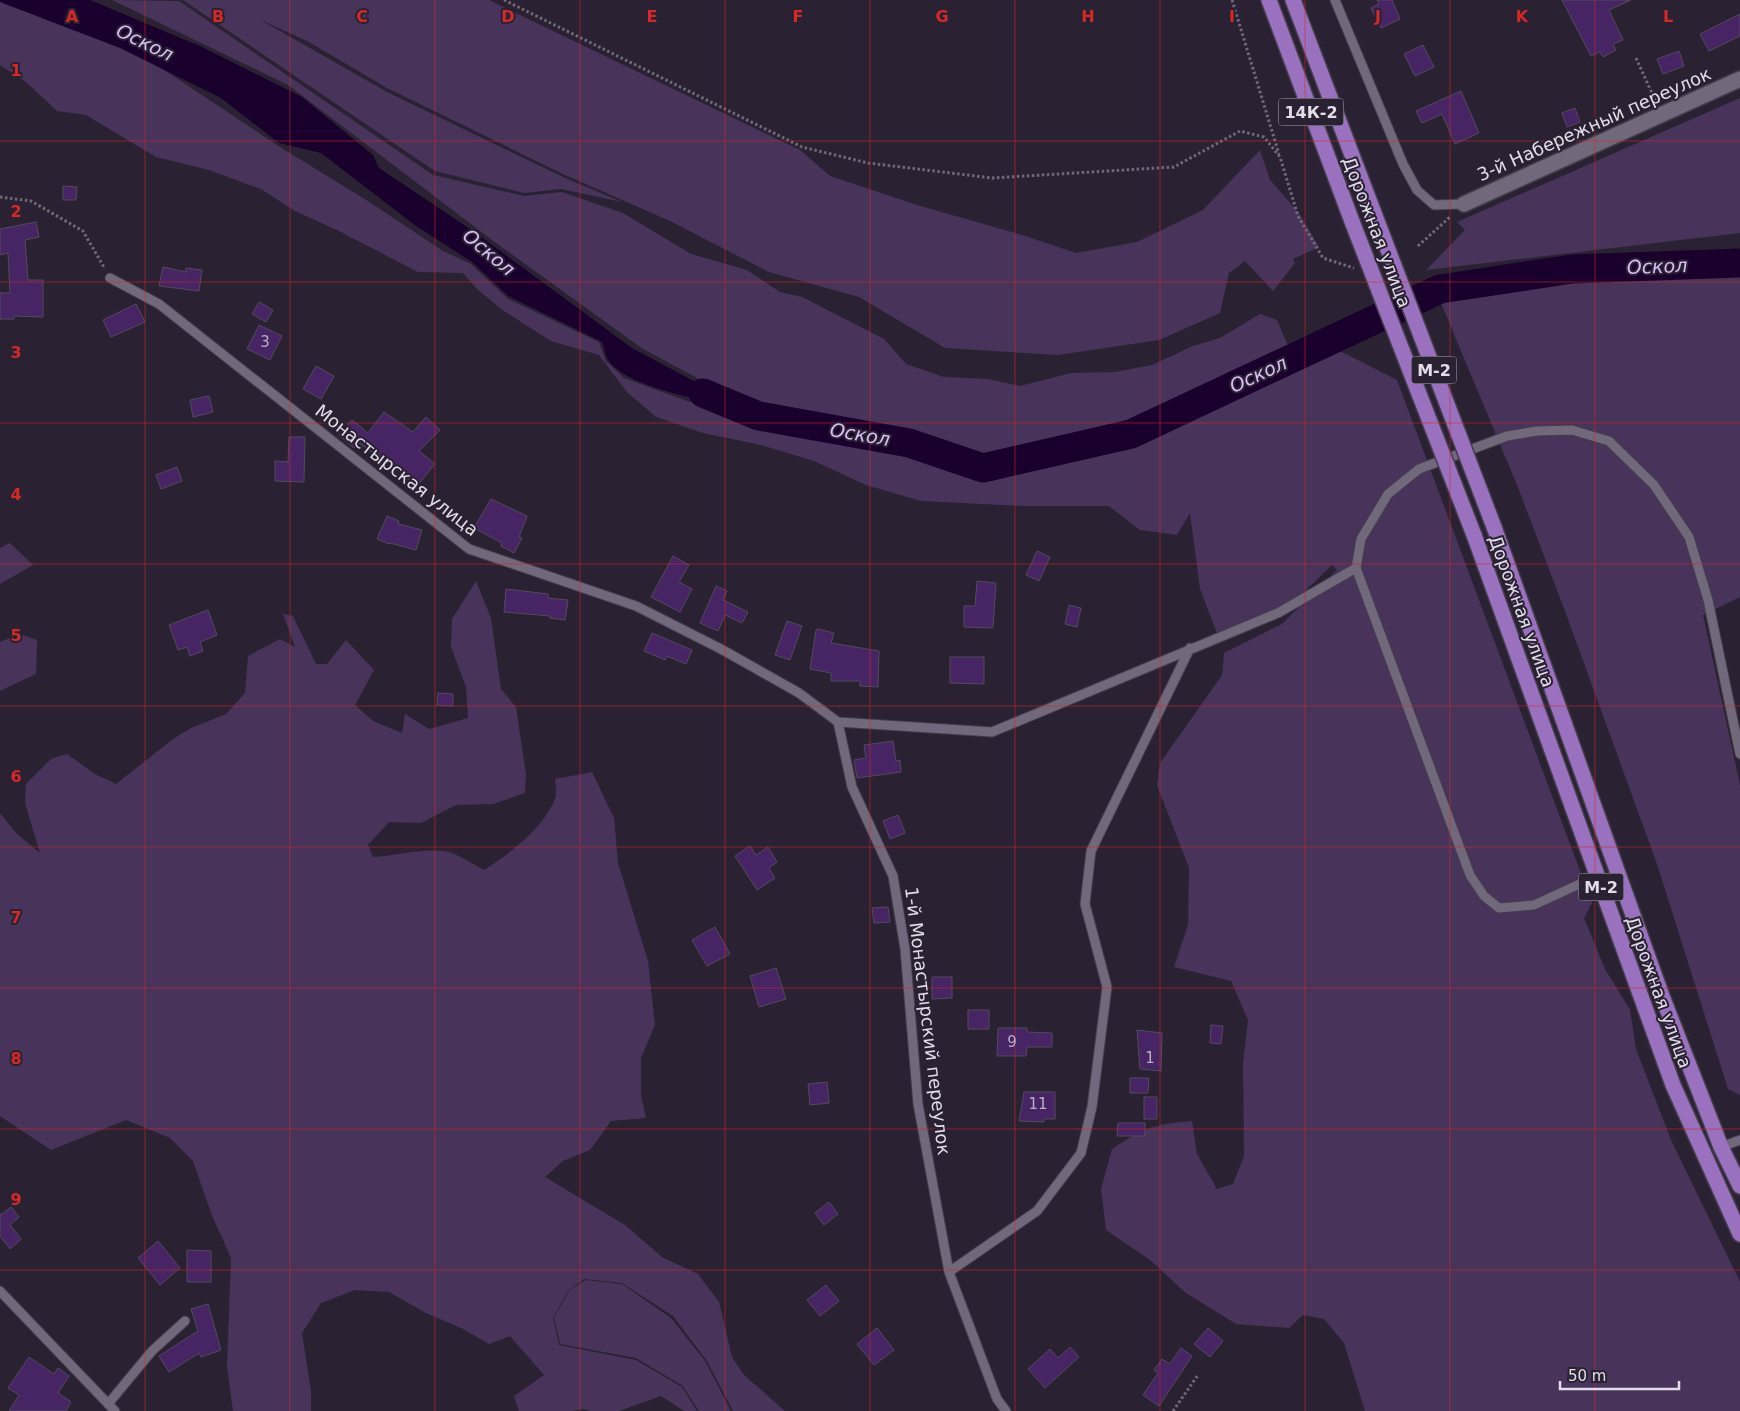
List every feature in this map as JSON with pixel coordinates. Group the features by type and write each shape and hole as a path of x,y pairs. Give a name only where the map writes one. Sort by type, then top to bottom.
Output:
{"main road":[{"name":"Дорожная улица","path":"1269,0 1353,224 1474,535 1673,1085 1740,1234"},
{"name":"Дорожная улица","path":"1293,0 1494,527 1662,996 1721,1147 1740,1186"}],"street":[{"name":"3-й Набережный переулок","path":"1464,204 1740,78"}],"lane":[{"path":"1335,0 1403,164 1417,190 1434,205 1464,204"},
{"name":"Монастырская улица","path":"110,278 159,304 469,549 636,606 799,692 838,722"},
{"path":"1597,876 1534,905 1499,908 1484,896 1470,875 1356,568 1361,539 1388,494 1419,469 1507,436 1536,430 1572,430 1609,441 1654,485 1689,537 1708,600 1740,754"},
{"path":"838,722 992,732 1278,613 1356,568"},
{"path":"949,1272 1037,1211 1082,1153 1092,1107 1107,987 1085,904 1091,851 1190,648"},
{"name":"1-й Монастырский переулок","path":"838,722 852,787 893,876 905,949 918,1104 949,1272 997,1399 1006,1411"},
{"path":"1721,1147 1740,1140"},
{"path":"0,1291 112,1408 152,1350 185,1321"}],"path":[{"path":"504,0 802,146 868,163 992,178 1174,167 1240,131 1264,137 1280,157"},
{"path":"1232,0 1298,216 1322,258 1354,268"},
{"path":"1636,58 1662,114"},
{"path":"0,197 31,201 83,231 110,278"},
{"path":"1418,246 1464,204"},
{"path":"1172,1411 1198,1375"}],"shaded area":[{"path":"0,0 143,56 280,147 371,203 443,251 471,264 508,299 599,342 606,361 624,378 687,401 758,421 907,450 984,473 1132,439 1323,348 1344,353 1397,380 1592,903 1584,918 1605,969 1630,1010 1636,1049 1671,1140 1740,1282 1740,1411 1365,1411 1344,1343 1324,1319 1303,1315 1289,1328 1236,1324 1186,1293 1150,1260 1106,1230 1101,1189 1112,1149 1133,1136 1150,1128 1192,1121 1197,1154 1217,1189 1233,1184 1244,1156 1243,1063 1248,1020 1231,981 1174,967 1188,925 1189,868 1157,785 1160,763 1222,675 1224,653 1282,624 1337,570 1332,565 1279,616 1220,641 1200,589 1190,513 1177,535 1140,530 1109,506 1024,506 921,501 866,485 814,461 761,445 703,433 656,417 627,392 599,355 551,341 504,311 478,290 463,273 418,272 337,230 295,211 261,189 209,170 156,157 86,115 57,111 26,82 0,65"},
{"path":"112,0 179,1 433,175 524,196 562,192 623,213 691,254 747,270 780,292 802,297 855,324 884,339 906,364 944,377 988,379 1020,386 1071,373 1115,372 1152,365 1193,346 1220,338 1260,314 1277,320 1289,348 1118,427 982,458 915,436 777,412 714,387 643,349 496,243 288,85"},
{"path":"183,0 489,0 800,150 830,176 917,205 1019,234 1076,253 1137,242 1203,210 1260,150 1270,180 1299,213 1319,247 1293,259 1295,263 1273,291 1245,261 1229,273 1220,313 1159,340 1058,355 945,348 859,297 769,272 670,221 563,174 387,88 309,42 259,19 387,92 565,178 622,202 561,189 524,193 435,171"},
{"path":"1740,98 1740,233 1426,270 1465,230 1457,222"},
{"path":"1740,274 1740,597 1703,615 1740,785 1740,1095 1728,1089 1657,864 1565,611 1517,485 1441,303 1598,277"},
{"path":"10,543 33,565 0,584 0,548"},
{"path":"476,581 491,618 501,689 516,707 526,774 525,793 493,804 456,805 421,823 389,822 368,845 373,857 423,851 443,851 452,853 484,870 516,847 545,817 556,795 555,779 592,772 614,818 618,863 648,961 655,1025 641,1058 641,1095 646,1118 611,1121 590,1150 563,1161 545,1177 625,1225 662,1257 698,1274 719,1302 732,1357 744,1375 785,1411 733,1411 707,1361 673,1316 622,1283 584,1279 568,1291 553,1318 559,1345 636,1360 682,1387 697,1411 684,1411 661,1396 619,1411 591,1411 583,1409 571,1411 519,1411 514,1396 544,1375 510,1336 489,1344 463,1329 426,1313 389,1292 355,1290 321,1303 302,1333 311,1391 311,1411 233,1411 227,1366 231,1258 211,1213 193,1161 170,1138 126,1120 51,1150 0,1116 0,813 17,834 40,853 25,803 26,784 51,759 67,754 95,774 116,784 173,739 191,728 226,714 245,693 248,656 280,639 295,647 283,614 293,616 316,664 327,664 346,640 374,670 355,705 373,721 402,733 405,714 429,729 468,718 466,687 451,647 452,619"},
{"path":"19,634 37,640 36,674 0,691 0,642"},
{"path":"585,1280 622,1284 671,1318 705,1361 731,1411 699,1411 683,1386 636,1358 560,1344 554,1318 569,1291"}],"water":[{"path":"0,0 90,0 202,47 302,97 373,155 379,168 473,231 632,348 748,410 672,393 633,379 618,370 608,360 602,342 508,296 472,262 416,226 321,153 279,143 221,98 120,48 0,2"}],"building":[{"path":"1377,0 1392,0 1400,19 1381,28 1371,8 1379,4"},
{"path":"1562,0 1631,0 1609,10 1623,40 1613,44 1616,50 1603,57 1600,52 1591,56"},
{"path":"1740,14 1740,36 1709,51 1700,34"},
{"path":"1423,45 1434,67 1415,76 1404,54"},
{"path":"1679,51 1684,66 1663,74 1657,59"},
{"path":"1461,91 1479,133 1455,144 1442,114 1422,123 1416,111"},
{"path":"1575,108 1580,122 1567,127 1562,113"},
{"path":"63,186 77,187 76,200 63,200"},
{"path":"36,222 39,237 25,240 28,280 43,280 43,317 14,316 14,319 0,319 0,293 10,293 8,253 0,255 0,229"},
{"path":"163,267 186,272 186,268 202,270 199,291 159,286"},
{"path":"259,302 273,310 266,322 252,314"},
{"path":"136,304 145,322 111,337 103,320"},
{"path":"259,325 282,336 270,360 247,349"},
{"path":"316,366 334,376 321,399 303,389"},
{"path":"209,396 213,412 193,417 190,400"},
{"path":"384,412 413,432 426,417 440,430 419,451 435,464 417,486 375,451 373,453 359,443 354,448 339,435 352,420 368,433"},
{"path":"289,437 305,437 304,482 275,481 275,461 288,462"},
{"path":"177,467 182,481 161,489 156,475"},
{"path":"491,499 527,516 519,537 522,538 514,553 501,546 502,543 474,528"},
{"path":"387,516 399,521 398,524 422,530 416,550 389,544 377,539"},
{"path":"1037,551 1050,557 1039,581 1026,575"},
{"path":"673,556 689,565 679,582 692,589 680,612 651,597"},
{"path":"977,581 996,583 993,627 990,628 964,627 964,606 975,606"},
{"path":"716,586 727,591 723,600 748,612 742,623 725,615 718,631 700,623"},
{"path":"506,589 548,594 548,598 568,600 565,620 550,618 550,616 504,612"},
{"path":"1069,605 1081,608 1077,627 1065,624"},
{"path":"208,610 217,635 200,642 203,651 190,656 187,647 178,650 169,625"},
{"path":"787,621 802,626 790,660 775,655"},
{"path":"816,630 834,633 831,643 879,651 878,687 860,686 860,681 831,681 831,673 810,669"},
{"path":"652,633 692,650 686,664 667,656 665,660 644,651"},
{"path":"950,657 984,657 984,684 950,683"},
{"path":"438,693 453,694 453,706 437,705"},
{"path":"893,741 896,761 900,760 901,772 857,778 854,760 866,758 864,745"},
{"path":"898,815 905,833 890,839 883,821"},
{"path":"750,846 756,855 768,847 777,862 769,868 775,878 757,890 735,856"},
{"path":"888,907 890,922 874,923 872,908"},
{"path":"715,927 730,954 707,966 692,940"},
{"path":"776,968 786,999 759,1007 750,976"},
{"path":"932,977 952,977 952,998 932,999"},
{"path":"968,1010 989,1010 989,1029 968,1029"},
{"path":"1211,1025 1223,1026 1221,1044 1210,1043"},
{"path":"998,1028 1027,1028 1027,1032 1052,1033 1052,1047 1027,1047 1026,1056 997,1056"},
{"path":"1137,1030 1162,1033 1161,1071 1140,1069"},
{"path":"1130,1078 1149,1078 1148,1093 1130,1093"},
{"path":"827,1082 829,1103 810,1105 808,1084"},
{"path":"1024,1092 1055,1092 1055,1119 1044,1119 1044,1122 1019,1121"},
{"path":"1144,1097 1157,1097 1157,1119 1144,1119"},
{"path":"1118,1123 1145,1123 1145,1136 1117,1136"},
{"path":"829,1202 838,1214 824,1225 815,1213"},
{"path":"11,1207 19,1217 10,1225 21,1239 10,1249 0,1236 0,1213 1,1215"},
{"path":"158,1241 180,1268 160,1285 138,1258"},
{"path":"187,1250 211,1251 211,1282 187,1282"},
{"path":"826,1285 839,1301 820,1316 807,1300"},
{"path":"208,1304 221,1350 201,1357 199,1353 169,1372 159,1356 198,1331 191,1309"},
{"path":"877,1328 894,1350 874,1365 857,1344"},
{"path":"1208,1328 1223,1341 1210,1357 1194,1344"},
{"path":"1070,1347 1079,1357 1045,1388 1028,1369 1050,1349 1058,1358"},
{"path":"1181,1348 1192,1356 1159,1406 1143,1395 1158,1373 1154,1370 1162,1359 1170,1364"},
{"path":"29,1357 54,1374 58,1368 69,1376 58,1393 71,1402 66,1411 9,1411 19,1395 8,1388"}],"waterway":[{"name":"Оскол","path":"703,393 759,416 909,443 983,468 1131,434 1440,289 1572,269 1740,263"}]}
